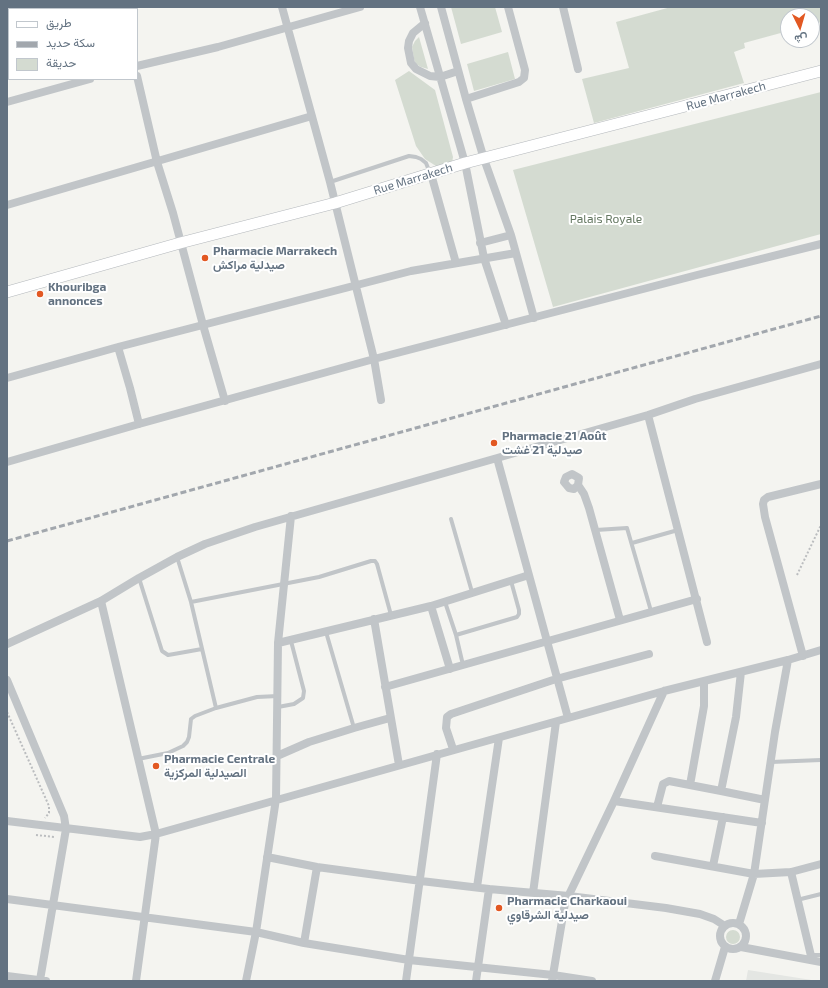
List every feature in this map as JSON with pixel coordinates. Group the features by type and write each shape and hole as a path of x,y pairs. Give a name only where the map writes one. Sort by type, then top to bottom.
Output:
{"street":[{"path":"282,7 330,182 374,359 381,400"},
{"path":"138,66 218,47 360,7"},
{"path":"420,7 465,163 484,258 506,325"},
{"path":"441,7 466,99 484,159 511,235 534,318"},
{"path":"466,99 519,82 524,78 525,70 508,7"},
{"path":"563,7 578,69"},
{"path":"426,24 413,33 409,41 408,48 411,63 416,69 430,76 440,77 458,71"},
{"name":"Rue Marrakech","path":"7,292 180,243 335,203 465,163 821,71"},
{"path":"7,102 86,80"},
{"path":"138,80 157,162 173,213 203,325 226,401"},
{"path":"7,206 312,116"},
{"path":"430,174 456,263"},
{"path":"480,243 511,235"},
{"path":"7,462 374,359 821,244"},
{"path":"7,378 118,346 411,270 516,253"},
{"path":"118,346 139,424"},
{"path":"7,644 101,601 138,578 205,544 291,516 648,415 695,399 821,364"},
{"path":"648,415 707,642"},
{"path":"497,458 556,679 568,718"},
{"path":"803,656 765,518 763,504 764,500 768,496 821,484"},
{"path":"578,486 584,494 596,530 620,620"},
{"path":"246,981 256,932 276,799 278,643 291,516"},
{"path":"278,643 431,606 472,592 529,576"},
{"path":"385,687 546,640 697,599"},
{"path":"101,601 156,834 136,981"},
{"path":"431,606 450,669"},
{"path":"374,619 398,765"},
{"path":"7,821 66,829 140,836 156,834 453,749 499,738 664,691 788,660 821,650"},
{"path":"453,749 446,728 447,717 451,714 556,679 649,654"},
{"path":"739,924 754,874 788,660"},
{"path":"721,791 736,717 741,672"},
{"path":"7,680 64,816 66,829 53,906 43,981 7,976"},
{"path":"690,785 704,706 704,681"},
{"path":"553,978 565,903 614,801 664,691"},
{"path":"277,756 309,742 390,718"},
{"path":"533,893 556,722"},
{"path":"477,887 499,738"},
{"path":"406,981 421,881 437,754"},
{"path":"657,807 663,784 669,781 765,800"},
{"path":"614,801 762,823"},
{"path":"713,866 723,817"},
{"path":"655,856 754,874 791,872 821,864"},
{"path":"267,857 317,867 421,881 569,896 700,914 714,919 725,926"},
{"path":"304,943 317,867"},
{"path":"791,872 811,958"},
{"path":"476,981 489,889"},
{"path":"7,899 256,932 304,943 409,960 478,967 553,978 592,981"},
{"path":"729,923 739,924 744,928 747,935 746,942 736,950 725,947 721,942 721,930 729,923"},
{"path":"715,981 725,947"},
{"path":"741,947 811,958 821,962"}],"lane":[{"path":"330,182 409,156 416,156 426,163 430,174"},
{"path":"451,519 472,592"},
{"path":"596,530 627,528 651,611"},
{"path":"632,543 678,530"},
{"path":"177,557 191,602 216,708"},
{"path":"191,602 284,585 375,561 391,615"},
{"path":"138,578 162,651 168,655 202,649"},
{"path":"456,635 517,617 519,610 510,581"},
{"path":"445,601 456,635 463,665"},
{"path":"326,632 354,728"},
{"path":"278,707 294,704 303,698 304,691 291,641"},
{"path":"138,759 168,753 182,746 187,742 189,737 190,719 195,716 216,708 257,697 278,696"},
{"path":"771,762 821,760"},
{"path":"797,900 821,894"},
{"path":"811,958 821,955"}],"path":[{"path":"797,576 821,525"},
{"path":"7,712 49,806 49,813 43,819"}],"shaded area":[{"path":"748,970 818,981 746,981"}],"green space":[{"path":"451,7 495,7 502,32 461,44"},
{"path":"671,7 821,7 820,22 820,8 780,8 780,33 744,43 745,48 734,52 744,83 594,123 582,79 629,68 616,22"},
{"path":"419,37 428,69 416,64 414,59 412,47"},
{"path":"508,52 515,79 474,91 467,64"},
{"path":"409,71 435,90 453,157 452,163 446,166 436,166 425,159 416,146 395,80"},
{"name":"Palais Royale","path":"821,92 821,234 553,307 513,170"},
{"path":"730,930 736,930 740,934 740,940 736,944 730,944 726,940 726,934"}],"railway":[{"path":"7,541 821,316"}],"place":[{"name":"Pharmacie Marrakech صيدلية مراكش","path":"205,258"},
{"name":"Khouribga annonces","path":"40,294"},
{"name":"Pharmacie 21 Août صيدلية 21 غشت","path":"494,443"},
{"name":"Pharmacie Centrale الصيدلية المركزية","path":"156,766"},
{"name":"Pharmacie Charkaoui صيدلية الشرقاوي","path":"499,908"}]}
